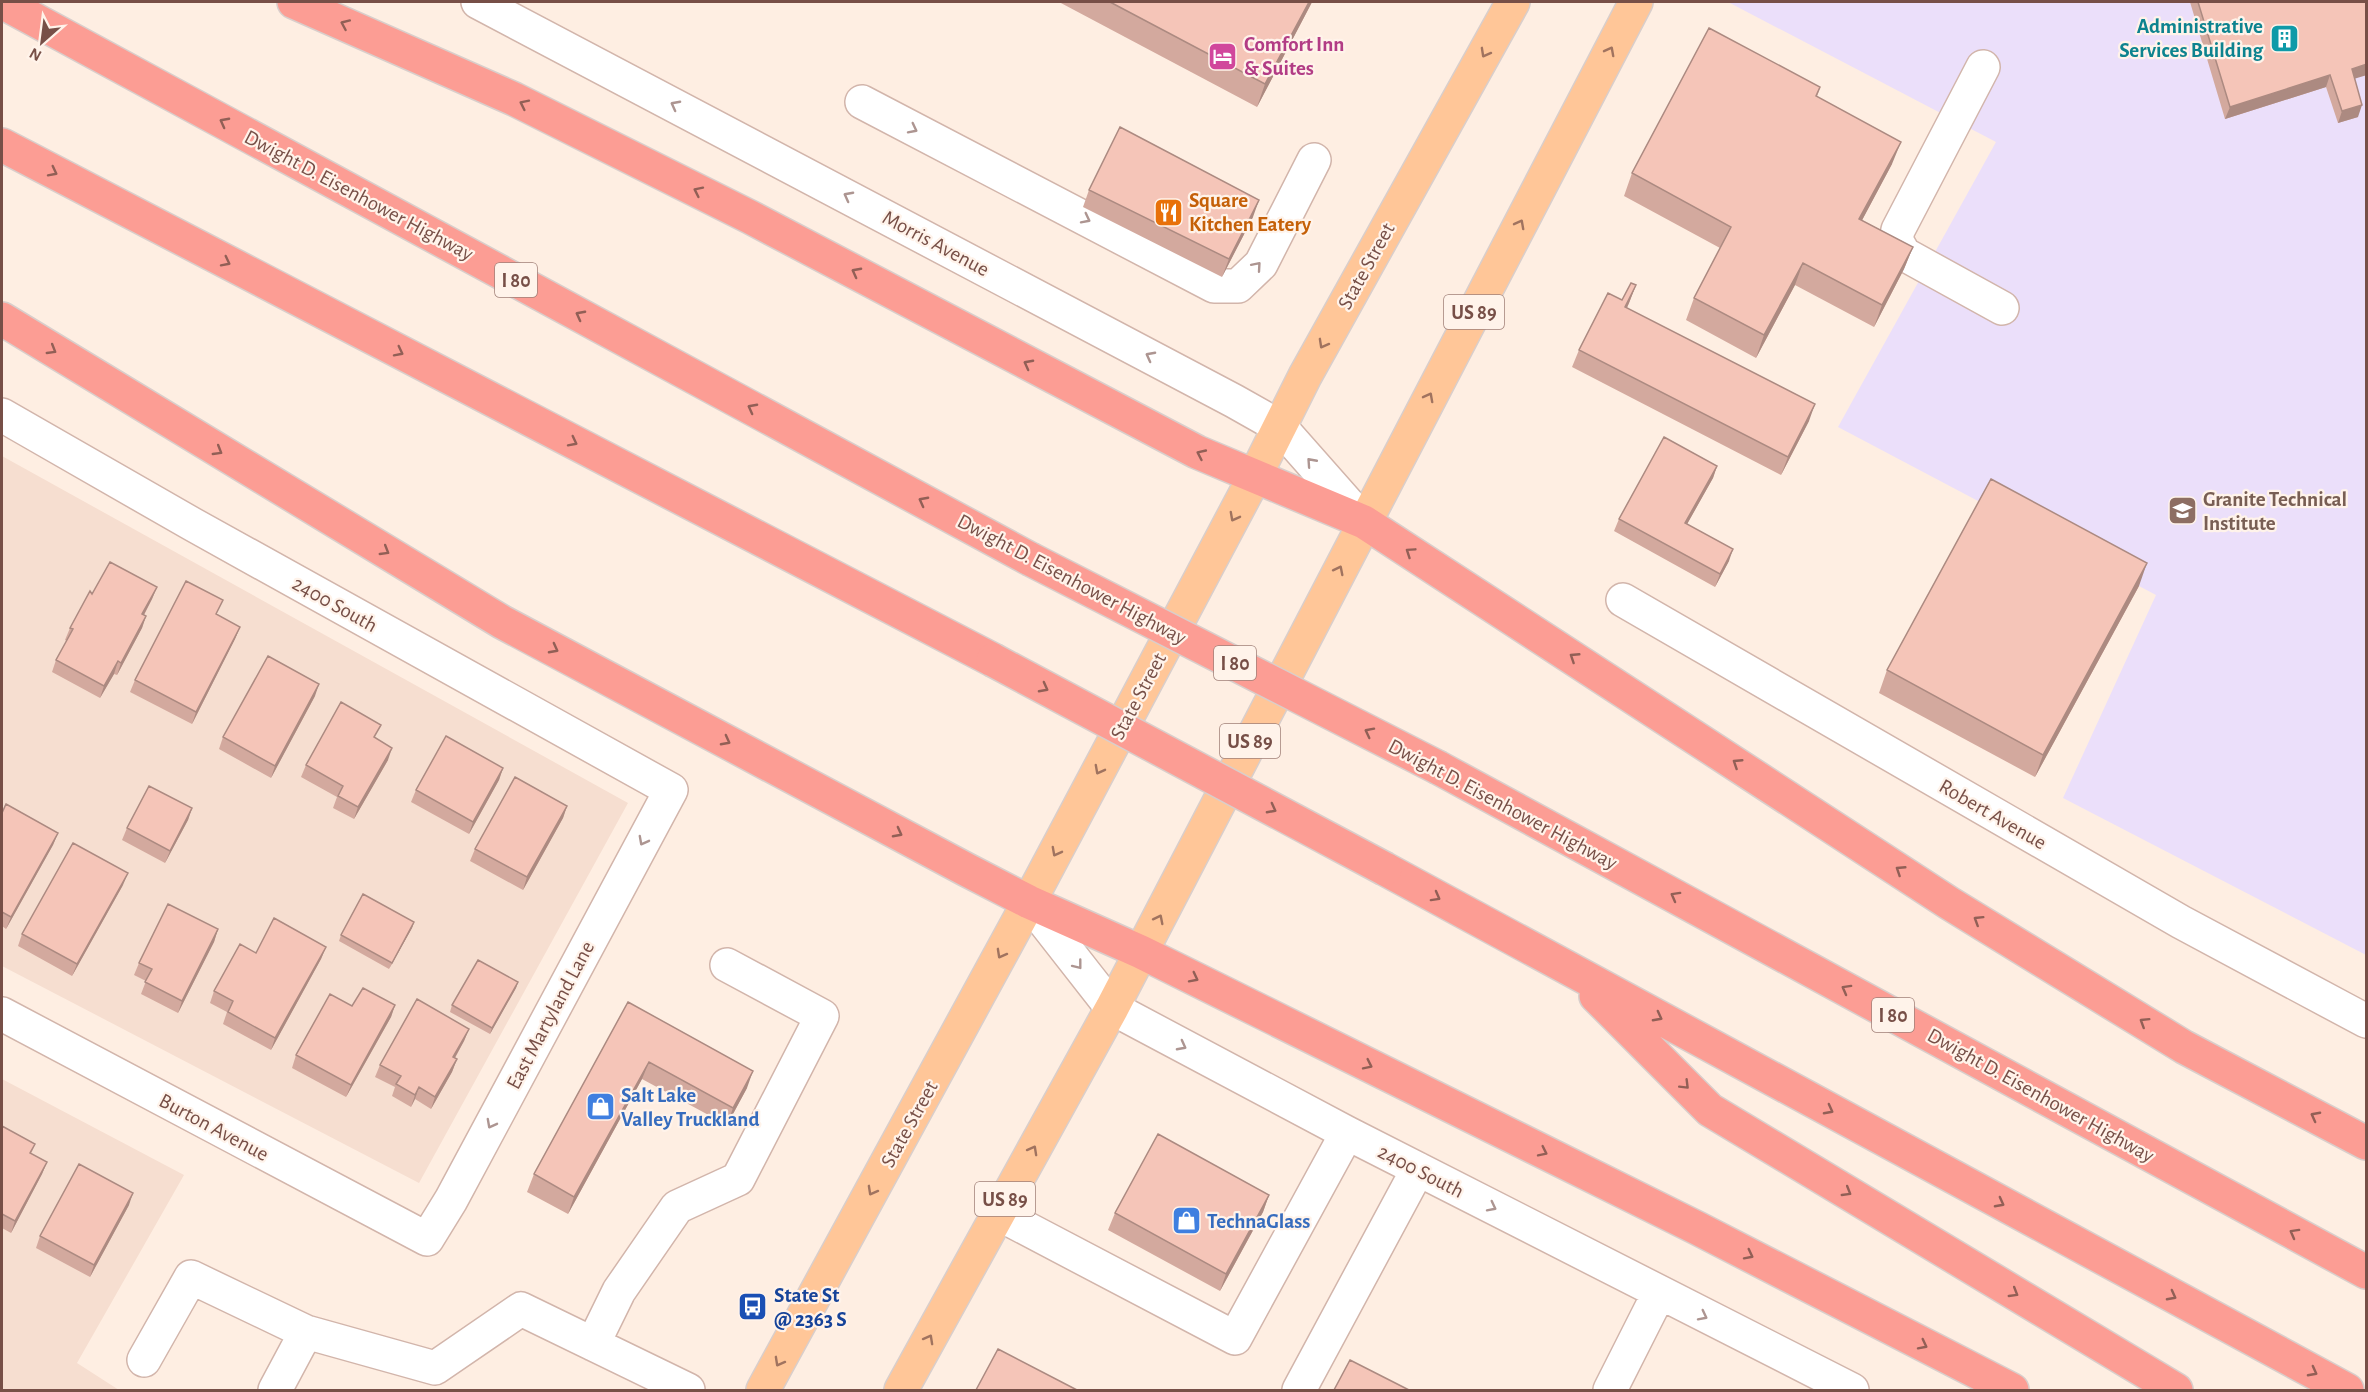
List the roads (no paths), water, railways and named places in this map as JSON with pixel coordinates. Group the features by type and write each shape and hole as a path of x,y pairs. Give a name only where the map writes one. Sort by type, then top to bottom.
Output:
{"highway":[{"name":"Dwight D. Eisenhower Highway","path":"2,2 1030,559 1439,768 2356,1266"},
{"path":"294,2 524,104 750,217 1197,452 1364,522 1949,903 2184,1047 2367,1143"},
{"path":"2,146 993,660 1385,869 2347,1390"},
{"path":"2,319 502,622 1029,902 1142,952 1697,1228 2012,1390"},
{"path":"1569,969 1710,1110 2176,1390"}],"main road":[{"name":"State Street","path":"764,1390 1029,902 1255,476 1305,376 1514,2"},
{"name":"US 89","path":"901,1390 1142,952 1636,2"}],"street":[{"name":"Morris Avenue","path":"478,2 1213,389 1280,428 1364,522"},
{"path":"1983,67 1898,230 1896,240 1904,254 2002,308"},
{"path":"861,102 1214,286 1238,286 1261,264 1314,160"},
{"name":"2400 South","path":"2,415 192,524 671,790"},
{"name":"Robert Avenue","path":"1623,600 2181,922 2367,1022"},
{"name":"East Martyland Lane","path":"427,1239 451,1200 671,790"},
{"name":"2400 South","path":"1029,902 1112,1008 1347,1133 1852,1390"},
{"path":"593,1344 619,1291 677,1207 738,1179 822,1016 727,966"},
{"name":"Burton Avenue","path":"2,1014 427,1239"},
{"path":"997,1213 1235,1338 1347,1133"},
{"path":"1299,1390 1418,1169"},
{"path":"144,1359 191,1277 306,1332 435,1368 521,1309 688,1390"},
{"path":"1610,1390 1659,1293"},
{"path":"275,1390 306,1332"}],"place":[{"name":"Administrative Services Building","path":"2284,38"},
{"name":"Comfort Inn & Suites","path":"1223,56"},
{"name":"Square Kitchen Eatery","path":"1168,212"},
{"name":"Granite Technical Institute","path":"2182,511"},
{"name":"Salt Lake Valley Truckland","path":"600,1107"},
{"name":"TechnaGlass","path":"1186,1221"},
{"name":"State St @ 2363 S","path":"753,1307"}]}
